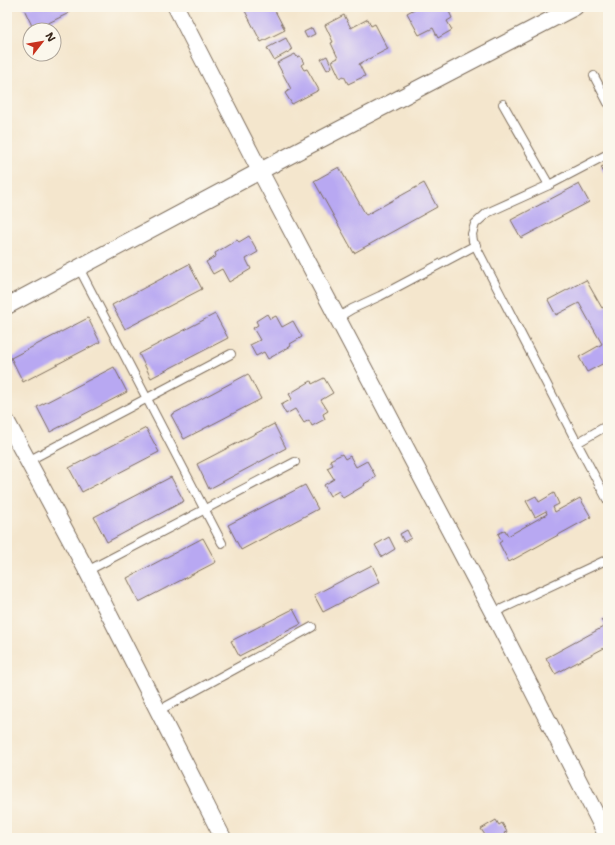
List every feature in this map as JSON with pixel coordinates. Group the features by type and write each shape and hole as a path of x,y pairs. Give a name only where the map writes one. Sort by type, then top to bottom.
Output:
{"street":[{"path":"176,7 260,171 493,613 608,838"},
{"path":"7,306 260,171 575,7"},
{"path":"7,422 87,571 223,838"}],"lane":[{"path":"594,76 608,103"},
{"path":"503,104 549,185"},
{"path":"608,154 549,185 487,213 475,224 472,234 473,241 608,501"},
{"path":"337,318 476,245"},
{"path":"79,268 222,543"},
{"path":"28,461 230,354"},
{"path":"577,443 608,425"},
{"path":"87,571 295,462"},
{"path":"493,613 608,559"},
{"path":"158,711 312,627"}],"building":[{"path":"23,7 66,7 69,13 50,22 30,22"},
{"path":"243,7 273,7 285,30 261,42"},
{"path":"418,7 447,7 452,18 447,21 452,30 438,38 433,28 419,35 407,13"},
{"path":"344,15 351,28 368,19 371,26 375,24 388,49 359,64 365,76 348,84 344,76 340,78 332,61 338,58 331,43 333,42 325,25"},
{"path":"312,28 315,34 307,38 304,32"},
{"path":"286,38 292,50 274,60 267,48"},
{"path":"295,54 297,57 300,56 304,63 301,65 304,70 307,69 319,90 292,104 285,93 291,89 277,63"},
{"path":"327,56 332,67 327,70 321,59"},
{"path":"608,164 608,181 601,167"},
{"path":"339,167 366,215 424,183 437,207 354,253 314,181"},
{"path":"579,184 589,202 521,238 511,220"},
{"path":"249,236 258,252 246,259 251,269 229,282 222,269 213,274 206,262 216,256 215,253 237,240 239,242"},
{"path":"189,264 202,289 125,329 112,305"},
{"path":"586,280 602,308 608,305 608,361 587,372 579,357 602,344 579,303 556,315 548,300"},
{"path":"215,314 228,338 151,378 139,354"},
{"path":"267,314 270,319 276,316 282,327 293,321 302,337 290,344 291,346 268,359 264,352 256,356 250,345 260,340 253,328 258,325 256,321"},
{"path":"88,318 100,342 23,382 11,358"},
{"path":"114,367 127,392 50,432 37,407"},
{"path":"248,374 261,399 184,439 171,415"},
{"path":"324,378 333,393 321,400 328,411 323,414 325,419 312,426 309,420 304,423 295,409 286,414 281,405 292,399 289,394 311,381 312,384"},
{"path":"274,424 286,448 209,489 197,464"},
{"path":"146,428 159,452 82,492 69,468"},
{"path":"342,454 345,459 350,456 356,467 367,461 376,477 343,498 339,491 330,496 324,485 334,479 327,468 333,465 330,460"},
{"path":"171,477 184,501 107,542 94,517"},
{"path":"305,485 318,509 241,550 228,525"},
{"path":"554,493 559,504 553,507 555,512 580,498 591,517 509,562 499,543 502,541 498,534 505,530 508,536 547,514 546,511 535,517 526,501 536,496 539,502"},
{"path":"407,530 411,538 404,542 400,534"},
{"path":"389,537 395,549 382,557 375,545"},
{"path":"203,538 216,562 139,602 127,578"},
{"path":"372,565 380,582 323,612 314,595"},
{"path":"293,609 301,624 239,656 231,641"},
{"path":"608,616 608,646 555,674 546,658 605,626 601,620"},
{"path":"496,820 499,825 502,823 507,832 504,833 507,838 487,838 481,829"}]}
